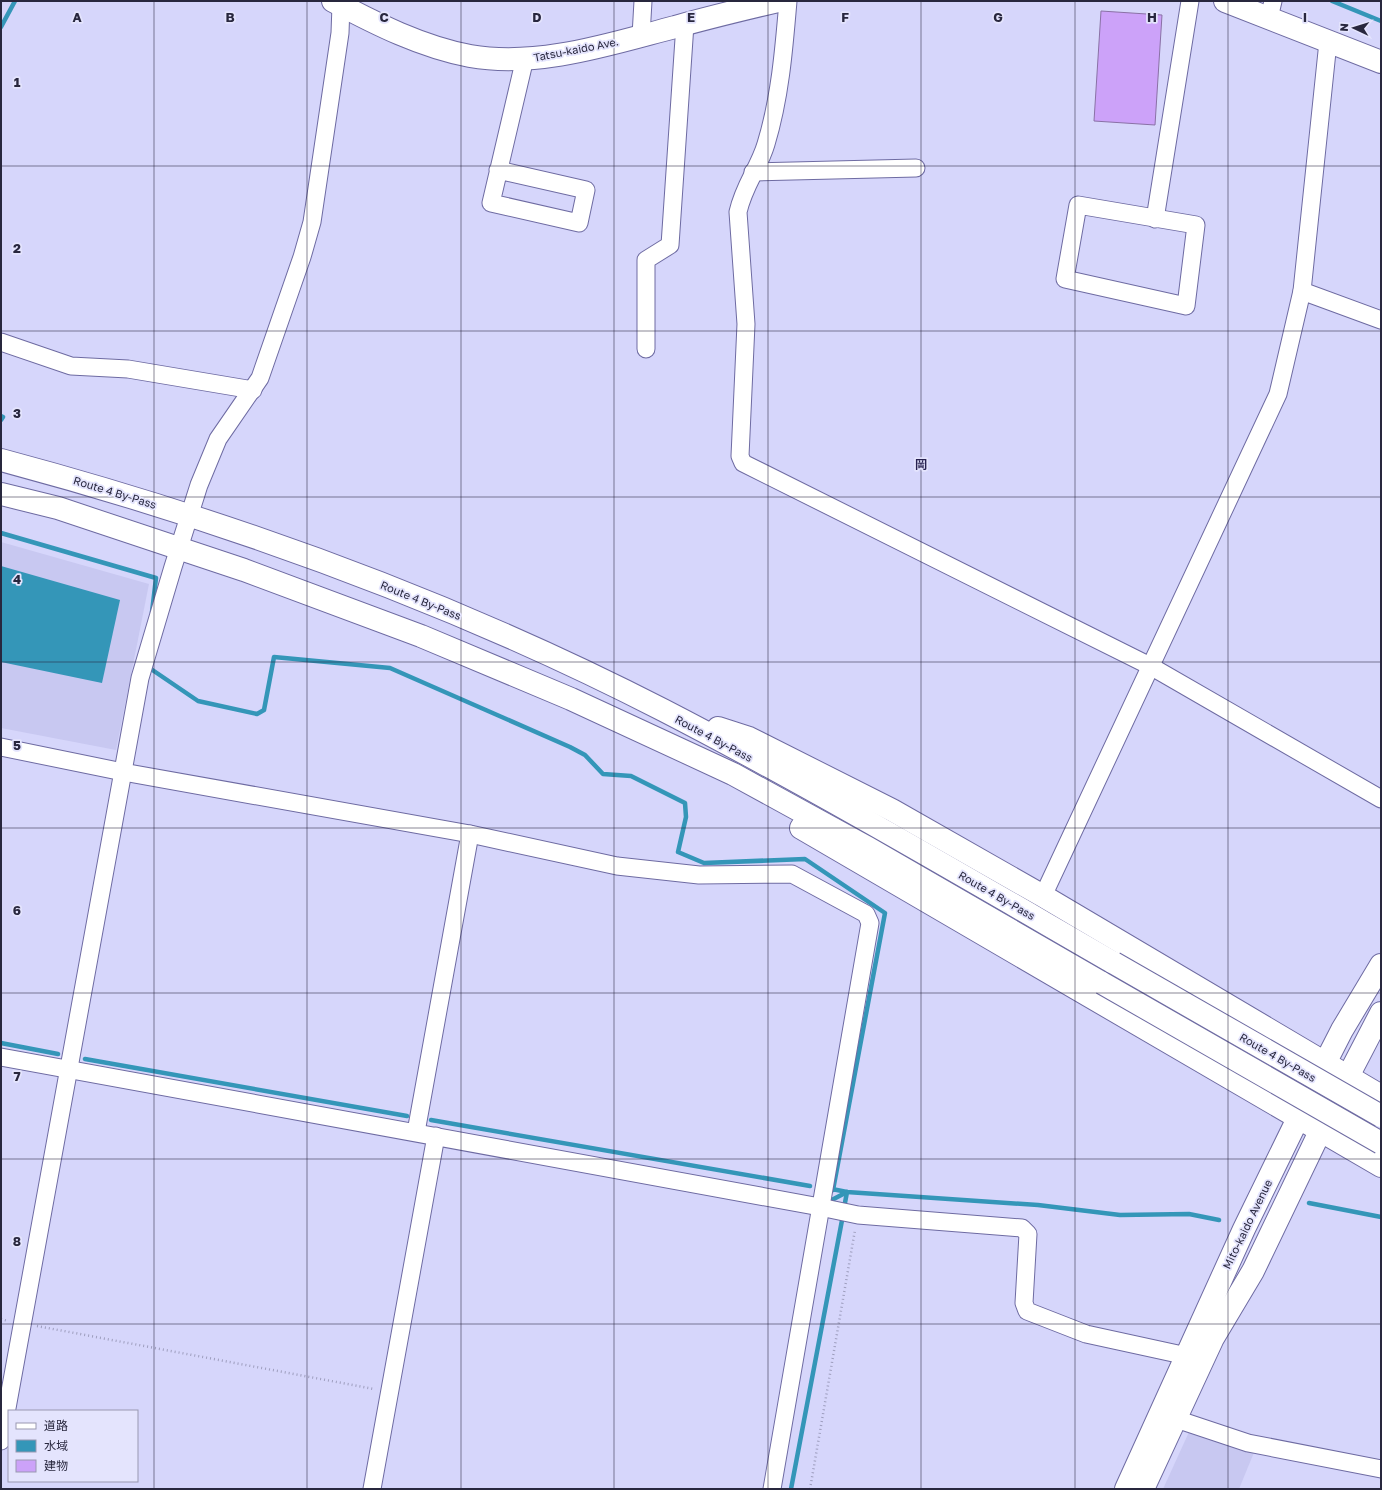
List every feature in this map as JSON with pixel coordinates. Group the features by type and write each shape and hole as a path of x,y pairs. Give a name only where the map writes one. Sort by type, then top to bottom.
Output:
{"main road":[{"name":"Tatsu-kaido Ave.","path":"337,3 414,39 440,49 471,56 524,58 593,48 778,1"},
{"path":"1226,1 1271,9 1328,42 1381,62"},
{"name":"Route 4 By-Pass","path":"1,460 65,477 190,515 345,570 437,606 543,652 662,709 880,828 1381,1116"},
{"name":"Route 4 By-Pass","path":"1,494 58,508 179,547 421,636 571,700 733,774 868,848 1381,1143"},
{"path":"662,709 749,738 892,810 1043,896 1381,1096"},
{"path":"650,737 730,788 1381,1166"},
{"name":"Mito-kaido Avenue","path":"1143,1489 1187,1356 1244,1229 1325,1063 1376,972 1381,957"},
{"name":"Mito-kaido Avenue","path":"1126,1489 1253,1271 1320,1130 1381,1013"}],"street":[{"path":"641,36 642,1"},
{"path":"788,1 776,104 766,145 742,195 738,212 746,324 740,456 743,463 1152,667 1381,799"},
{"path":"1155,219 1190,1"},
{"path":"1,1440 140,678 179,547 218,439 260,378 312,222 340,34 337,3"},
{"path":"646,349 646,260 670,245 685,24"},
{"path":"1043,896 1152,667 1278,394 1302,291 1328,42"},
{"path":"498,170 586,190 579,223 491,203 498,170 524,58"},
{"path":"753,172 916,168"},
{"path":"1078,205 1155,219 1196,225 1186,306 1065,279 1078,205"},
{"path":"1302,291 1381,320"},
{"path":"1,342 71,366 128,369 253,390"},
{"path":"1,747 123,772 470,834 617,866 699,875 792,874 866,914 870,923 772,1489"},
{"path":"416,1132 470,834"},
{"path":"1,1057 416,1132 858,1215 1022,1228 1028,1234 1024,1303 1027,1311 1086,1334 1187,1356"},
{"path":"372,1489 436,1136"},
{"path":"1168,1416 1248,1442 1381,1469"}],"path":[{"path":"810,1489 858,1215"},
{"path":"1,1319 390,1392"}],"shaded area":[{"path":"1,542 149,584 116,750 1,728"},
{"path":"1189,1432 1255,1450 1239,1489 1163,1489"}],"water":[{"path":"1,566 120,600 102,683 1,662"}],"building":[{"path":"1101,11 1162,15 1155,125 1094,121"}],"waterway":[{"path":"1,27 15,1"},
{"path":"1332,1 1381,21"},
{"path":"1,416 3,417 1,420"},
{"path":"1,533 156,578 152,612"},
{"path":"148,667 198,701 257,714 264,710 274,657 390,668 570,747 585,755 603,774 631,776 685,803 686,817 678,852 704,863 805,859 885,913 833,1190"},
{"path":"1,1043 58,1054"},
{"path":"85,1059 407,1116"},
{"path":"431,1120 810,1186"},
{"path":"832,1189 847,1192 1038,1205 1120,1215 1189,1214 1219,1220"},
{"path":"826,1203 847,1192"},
{"path":"844,1208 847,1192"},
{"path":"1309,1203 1381,1217"},
{"path":"791,1489 843,1215"}],"district":[{"name":"岡","path":"921,464"}]}
